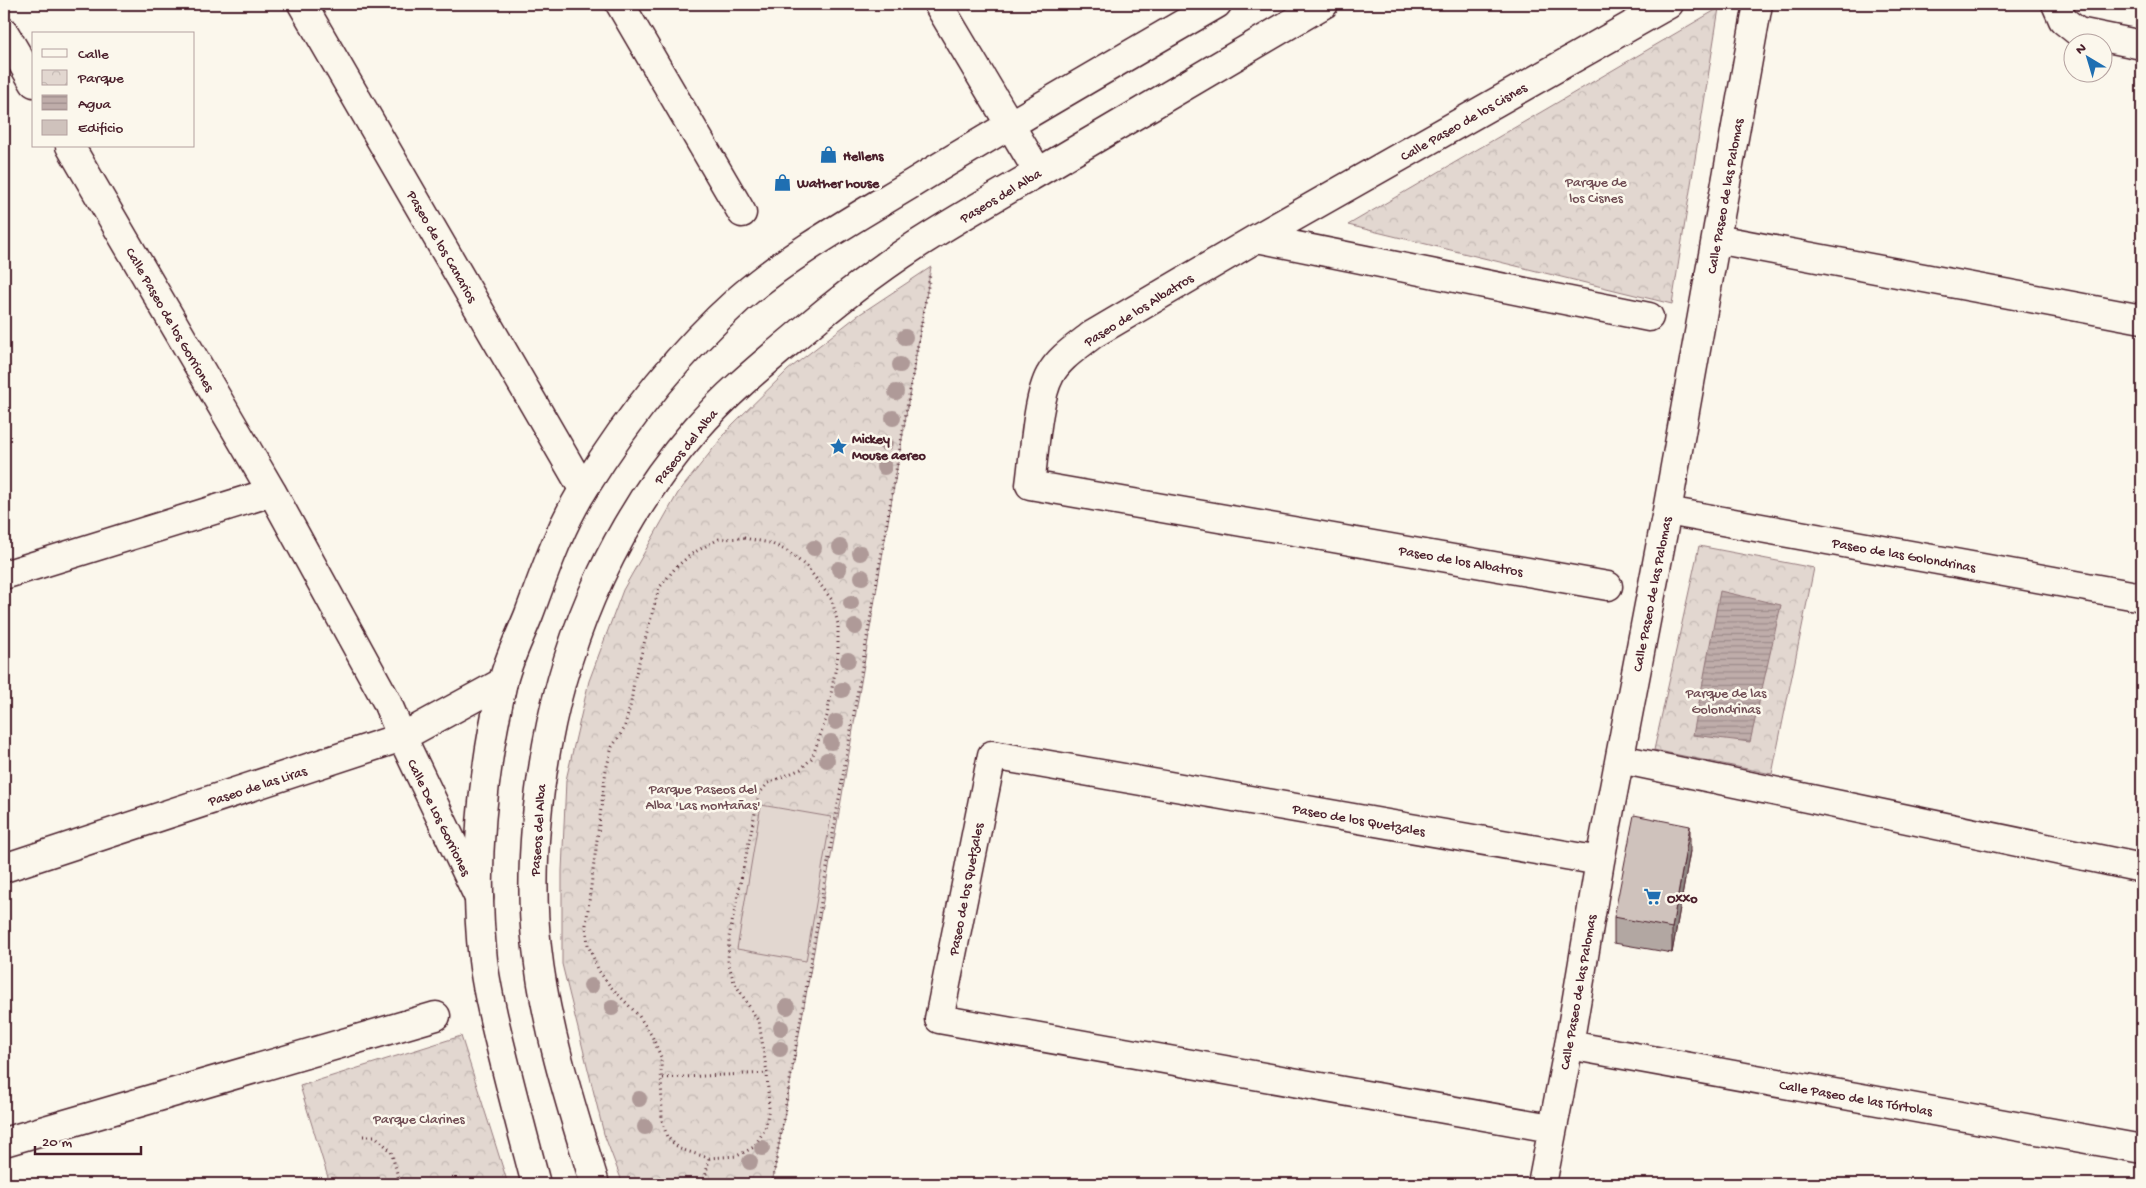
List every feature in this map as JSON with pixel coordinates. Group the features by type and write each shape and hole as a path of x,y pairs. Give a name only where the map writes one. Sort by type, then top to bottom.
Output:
{"street":[{"name":"Paseo de los Canarios","path":"302,4 583,489"},
{"path":"620,4 742,212"},
{"path":"938,4 1038,172"},
{"path":"536,1184 490,1001 483,963 479,898 485,785 503,682 553,549 583,489 634,415 671,370 704,333 742,296 779,268 852,220 1009,125 1217,4"},
{"name":"Paseos del Alba","path":"594,1184 550,1027 536,945 534,882 538,794 563,672 588,602 616,545 665,467 698,427 730,394 772,356 843,298 928,237 1324,4"},
{"name":"Calle Paseo de los Cisnes","path":"1257,238 1669,4"},
{"name":"Calle Paseo de las Palomas","path":"1542,1184 1569,1045 1600,861 1667,511 1758,4"},
{"path":"2056,4 2063,20 2078,32 2142,45"},
{"path":"4,32 32,80"},
{"name":"Calle Paseo de los Gorriones","path":"71,148 272,492 386,700 402,737"},
{"path":"1257,238 1649,317"},
{"name":"Paseo de los Albatros","path":"1257,238 1092,336 1057,366 1043,392 1030,485 1608,586"},
{"path":"1716,238 2142,319"},
{"path":"4,575 272,492"},
{"name":"Paseo de las Golondrinas","path":"1667,511 2142,597"},
{"name":"Paseo de las Liras","path":"4,868 402,737 503,682"},
{"name":"Calle De Los Gorriones","path":"402,737 479,898"},
{"name":"Paseo de los Quetzales","path":"1552,1128 940,1019 992,755 1600,861"},
{"path":"1620,759 2142,868"},
{"path":"4,1142 436,1016"},
{"name":"Calle Paseo de las Tórtolas","path":"1569,1045 2142,1149"}],"path":[{"path":"772,1184 931,267"},
{"path":"744,538 770,543 787,551 808,567 832,600 838,624 838,655 827,716 812,758 801,769 768,783 759,794 729,937 728,962 734,982 759,1022 767,1073 769,1108 765,1129 754,1147 737,1156 709,1158 680,1149 667,1138 662,1120 663,1078 661,1057 652,1036 639,1016 610,986 599,971 588,945 586,925 606,770 612,747 624,729 631,703 634,681 659,588 676,567 693,554 719,540 744,538"},
{"path":"663,1078 767,1073"},
{"path":"363,1136 375,1136 391,1151 400,1184"},
{"path":"704,1184 709,1158"}],"green space":[{"name":"Parque de los Cisnes","path":"1719,8 1672,304 1348,225"},
{"name":"Parque Paseos del Alba 'Las montañas'","path":"931,267 841,801 772,1184 623,1184 604,1134 562,964 562,871 566,780 589,681 623,590 678,493 732,425 788,370 857,316"},
{"name":"Parque de las Golondrinas","path":"1699,546 1814,568 1772,774 1654,750"},
{"path":"761,805 831,817 806,961 737,949"},
{"name":"Parque Clarines","path":"461,1036 508,1184 330,1184 300,1086"}],"water":[{"path":"1720,591 1781,605 1750,742 1693,735"}],"building":[{"name":"Oxxo","path":"1634,815 1690,826 1672,928 1614,917"}],"place":[{"name":"Hellens","path":"829,155"},
{"name":"Wather house","path":"783,182"},
{"name":"Mickey Mouse aereo","path":"838,446"},
{"name":"Oxxo","path":"1653,897"}]}
